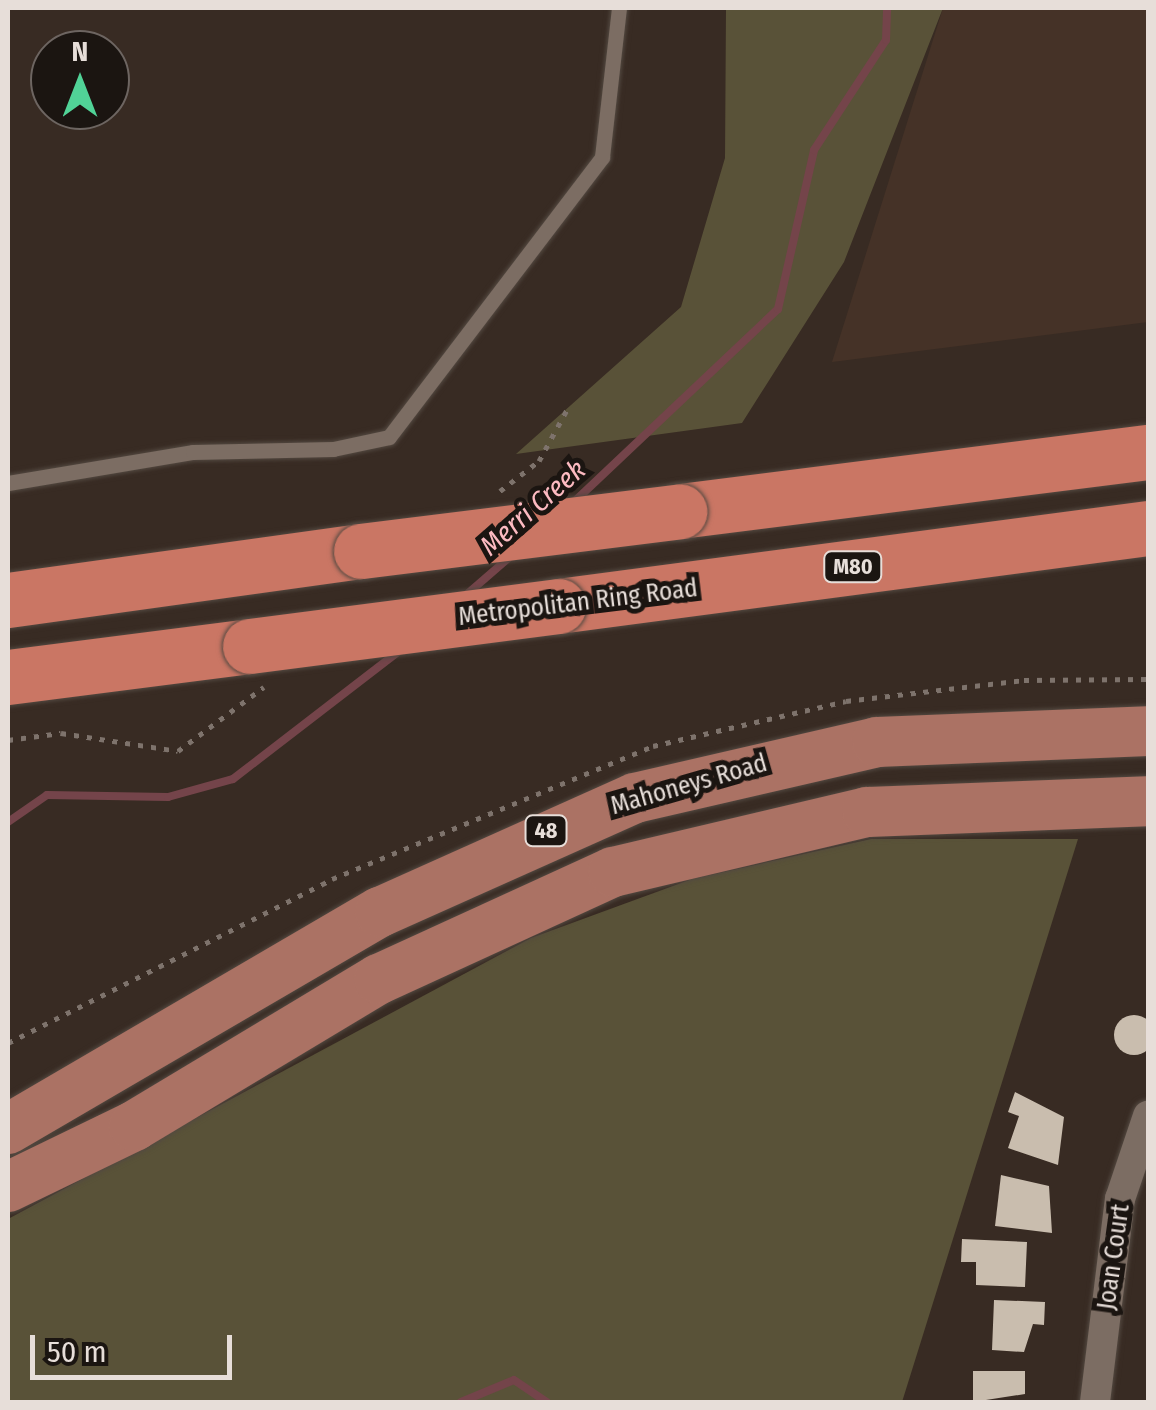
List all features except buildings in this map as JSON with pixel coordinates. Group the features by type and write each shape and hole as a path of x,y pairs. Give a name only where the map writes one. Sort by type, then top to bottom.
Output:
{"highway":[{"path":"8,600 361,550 1148,452"},
{"name":"Metropolitan Ring Road","path":"8,677 1148,528"}],"main road":[{"name":"Mahoneys Road","path":"8,1128 380,912 635,798 876,742 1148,731"},
{"path":"8,1188 134,1126 432,952 614,872 867,812 1148,802"}],"street":[{"name":"Joan Court","path":"1095,1402 1148,1116"}],"lane":[{"path":"8,483 192,452 333,449 389,437 602,157 619,8"}],"shaded area":[{"path":"726,8 943,8 844,262 742,423 516,454 681,307 725,158"},
{"path":"943,8 1148,8 1148,322 832,362"},
{"path":"871,839 1078,839 902,1402 8,1402 8,1219 531,938 692,879"}],"waterway":[{"name":"Merri Creek","path":"576,500 778,309 814,150 886,40 887,8"},
{"name":"Merri Creek","path":"466,595 512,555"},
{"name":"Merri Creek","path":"8,822 47,795 168,797 233,779 402,649"},
{"name":"Merri Creek","path":"461,1402 514,1380 547,1402"}]}
